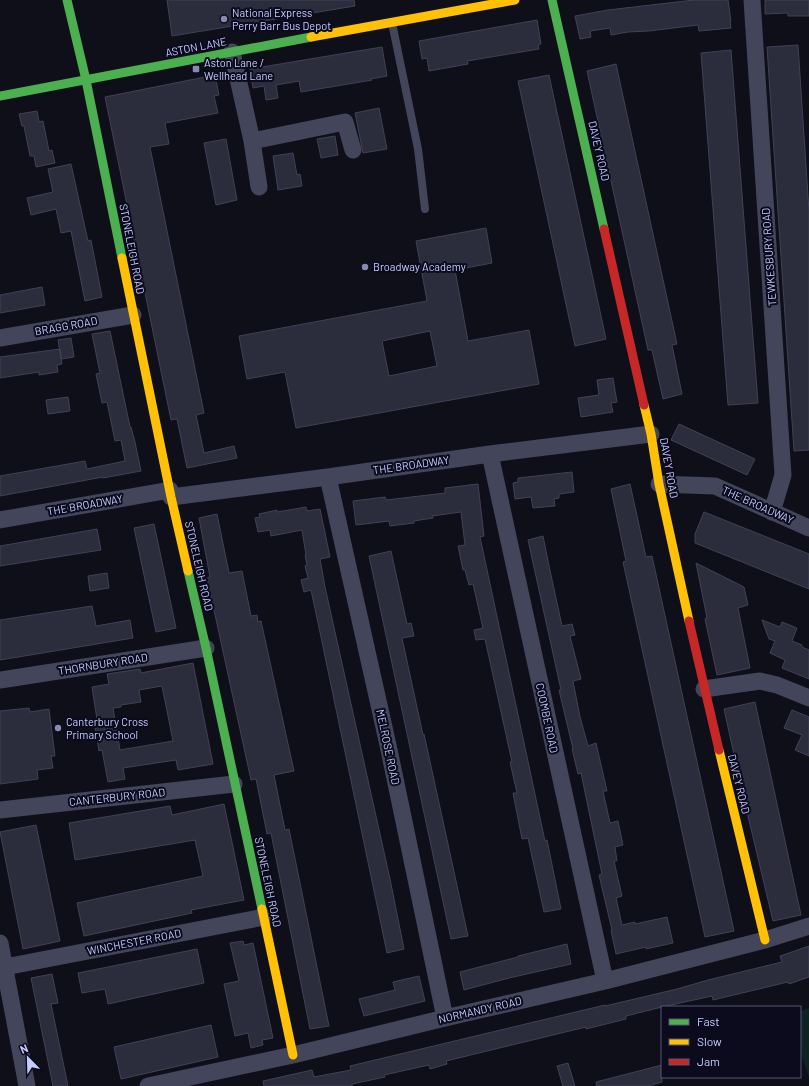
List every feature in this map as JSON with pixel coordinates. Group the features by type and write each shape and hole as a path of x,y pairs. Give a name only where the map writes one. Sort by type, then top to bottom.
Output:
{"street":[{"name":"STONELEIGH ROAD","path":"67,0 86,80 133,315 293,1055"},
{"name":"ASTON LANE","path":"0,96 515,0"},
{"name":"DAVEY ROAD","path":"552,0 651,434 658,484 704,689 765,940"},
{"name":"TEWKESBURY ROAD","path":"752,0 783,475 772,512"},
{"path":"232,52 252,141 260,187"},
{"path":"252,141 345,122 353,150"},
{"name":"BRAGG ROAD","path":"0,338 133,315"},
{"name":"THE BROADWAY","path":"0,520 171,493 328,477 490,454 651,434"},
{"name":"COOMBE ROAD","path":"490,454 605,981"},
{"name":"MELROSE ROAD","path":"328,477 388,745 445,1018"},
{"name":"THE BROADWAY","path":"658,484 715,486 809,528"},
{"name":"THORNBURY ROAD","path":"0,680 206,648"},
{"path":"704,689 760,681 778,685 809,698"},
{"name":"CANTERBURY ROAD","path":"0,810 234,784"},
{"name":"WINCHESTER ROAD","path":"5,967 264,917"},
{"name":"NORMANDY ROAD","path":"148,1086 293,1055 605,981 765,940 809,926"},
{"path":"0,943 27,1086"}],"lane":[{"path":"391,23 418,149 425,209"}],"green space":[{"path":"809,1008 809,1077 801,1054 801,1011"}],"building":[{"name":"National Express Perry Barr Bus Depot","path":"167,0 354,0 355,6 172,36"},
{"path":"694,0 728,0 731,28 699,31 698,25 611,35 610,28 590,31 591,37 580,39 575,16 608,10"},
{"path":"765,0 809,0 809,16 788,16 788,13 765,14"},
{"path":"537,20 541,44 538,45 539,49 467,61 468,64 429,71 427,58 422,59 419,41"},
{"path":"798,45 809,211 809,450 794,451 767,47"},
{"path":"382,47 387,76 301,92 299,81 276,85 278,98 266,100 264,86 253,88 250,69"},
{"path":"731,50 758,403 728,405 701,53"},
{"path":"616,64 677,344 672,345 682,394 663,399 652,350 648,350 587,71"},
{"path":"215,75 219,95 214,96 218,113 165,123 169,144 150,147 204,413 196,415 204,453 234,446 237,458 187,468 177,419 171,420 105,97"},
{"path":"549,75 606,339 575,346 518,81"},
{"path":"379,108 387,149 363,153 355,113"},
{"path":"37,111 39,122 43,121 49,151 52,150 55,163 36,167 34,156 30,156 24,126 22,126 19,114"},
{"path":"335,136 338,155 321,158 317,139"},
{"path":"226,139 237,200 216,205 204,143"},
{"path":"293,153 297,175 300,174 302,186 278,190 273,156"},
{"path":"71,164 88,241 91,240 102,297 85,301 71,231 61,233 56,209 31,215 27,198 53,192 48,169"},
{"path":"486,228 492,263 455,270 468,341 529,330 539,384 296,428 285,372 247,379 239,336 427,301 416,241","holes":["430,331 437,366 389,376 382,341"]},
{"path":"42,287 45,305 0,313 0,295"},
{"path":"110,331 130,427 135,442 141,471 0,496 0,476 85,461 87,469 125,461 121,440 115,441 107,402 102,403 96,374 100,373 92,334"},
{"path":"71,338 74,357 61,359 58,340"},
{"path":"60,349 62,364 57,365 58,372 39,375 39,372 0,378 0,357"},
{"path":"613,378 617,402 611,403 613,412 581,417 578,398 599,395 597,380"},
{"path":"68,397 70,411 48,414 46,400"},
{"path":"679,424 755,459 747,475 671,440"},
{"path":"572,472 574,492 559,494 559,498 554,499 555,506 533,508 531,497 515,499 513,483 518,482 518,478"},
{"path":"478,484 484,536 480,537 561,909 544,912 528,838 522,839 513,793 517,793 510,762 512,762 485,639 476,640 474,630 483,628 473,584 469,585 465,570 463,570 458,546 465,545 461,512 432,516 433,518 414,521 414,523 390,526 389,521 356,525 353,501 385,497 386,500 445,493 445,488"},
{"path":"630,484 646,557 652,556 734,931 705,937 623,562 626,561 611,489"},
{"path":"306,507 307,511 320,509 330,557 320,559 325,587 390,879 404,949 387,953 311,590 304,592 301,580 308,578 305,566 307,565 302,530 271,536 270,530 258,532 255,518 260,517 259,514 277,510 277,512"},
{"path":"704,512 809,554 809,589 695,543 695,534"},
{"path":"217,514 229,573 242,571 251,616 257,615 258,622 261,621 294,771 274,775 285,830 289,829 329,1026 310,1029 271,833 267,834 256,779 251,780 207,578 210,577 199,518"},
{"path":"154,524 176,628 156,632 134,528"},
{"path":"97,529 101,550 0,566 0,546"},
{"path":"543,536 562,626 572,624 575,635 570,636 581,679 573,681 580,717 588,746 596,743 607,791 603,791 610,823 618,821 623,845 615,847 617,861 614,861 622,896 616,898 622,925 635,922 635,924 667,917 673,943 616,954 599,875 602,874 581,773 578,774 572,749 559,690 561,690 528,540"},
{"path":"391,551 407,624 411,623 414,636 402,638 468,936 451,939 369,556"},
{"path":"696,563 744,587 748,605 738,608 750,668 717,675 705,619 707,618"},
{"path":"107,573 109,588 90,591 88,576"},
{"path":"92,606 96,626 130,620 133,638 0,660 0,620"},
{"path":"762,620 780,627 782,622 797,628 792,641 809,650 809,679 782,668 785,660 770,653 775,641 769,639"},
{"path":"193,663 213,764 178,770 176,760 123,768 125,779 108,782 102,750 99,751 95,727 98,726 92,687 109,684 107,674 140,669 141,673","holes":["162,686 173,741 120,750 113,708 121,707 121,705 141,702 139,690"]},
{"path":"755,702 801,915 773,921 724,709"},
{"path":"29,708 30,712 49,709 55,756 51,756 53,768 37,770 38,779 0,784 0,711"},
{"path":"792,710 809,717 809,756 795,750 802,735 784,728"},
{"path":"224,804 244,900 191,910 192,913 84,936 77,903 203,876 195,840 75,860 69,823 170,806 172,815"},
{"path":"36,825 60,941 23,949 0,832"},
{"path":"243,941 244,945 253,943 273,1038 262,1040 263,1045 251,1048 248,1033 235,1036 224,984 239,981 230,943"},
{"path":"567,944 571,964 464,990 460,972"},
{"path":"809,946 809,977 789,984 788,982 713,1000 712,996 661,1006 661,1007 626,1016 626,1019 586,1029 586,1027 446,1061 447,1064 430,1069 429,1065 384,1075 385,1077 352,1084 352,1086 264,1086 263,1081 312,1070 314,1077 351,1070 350,1066 677,989 782,962 780,956"},
{"path":"197,949 204,983 108,1004 105,989 82,993 78,973"},
{"path":"52,974 58,1003 51,1004 68,1086 53,1086 31,978"},
{"path":"419,976 425,1001 364,1016 359,999 395,990 393,982"},
{"path":"211,1025 218,1057 121,1079 114,1047"},
{"path":"568,1063 575,1086 563,1086 557,1066"},
{"path":"661,1065 662,1082 648,1086 597,1086 596,1082"}],"traffic: fast":[{"path":"67,0 86,80 122,258"},
{"path":"552,0 604,229"},
{"path":"0,96 311,37"},
{"path":"188,571 262,909"}],"traffic: slow":[{"path":"311,37 515,0"},
{"path":"122,258 171,497 188,571"},
{"path":"644,405 651,434 659,484 689,621"},
{"path":"719,750 765,940"},
{"path":"262,909 293,1055"}],"traffic: jam":[{"path":"604,229 644,405"},
{"path":"689,621 719,750"}],"place":[{"name":"National Express Perry Barr Bus Depot","path":"224,19"},
{"name":"Aston Lane / Wellhead Lane","path":"196,69"},
{"name":"Broadway Academy","path":"365,267"},
{"name":"Canterbury Cross Primary School","path":"58,728"}]}
